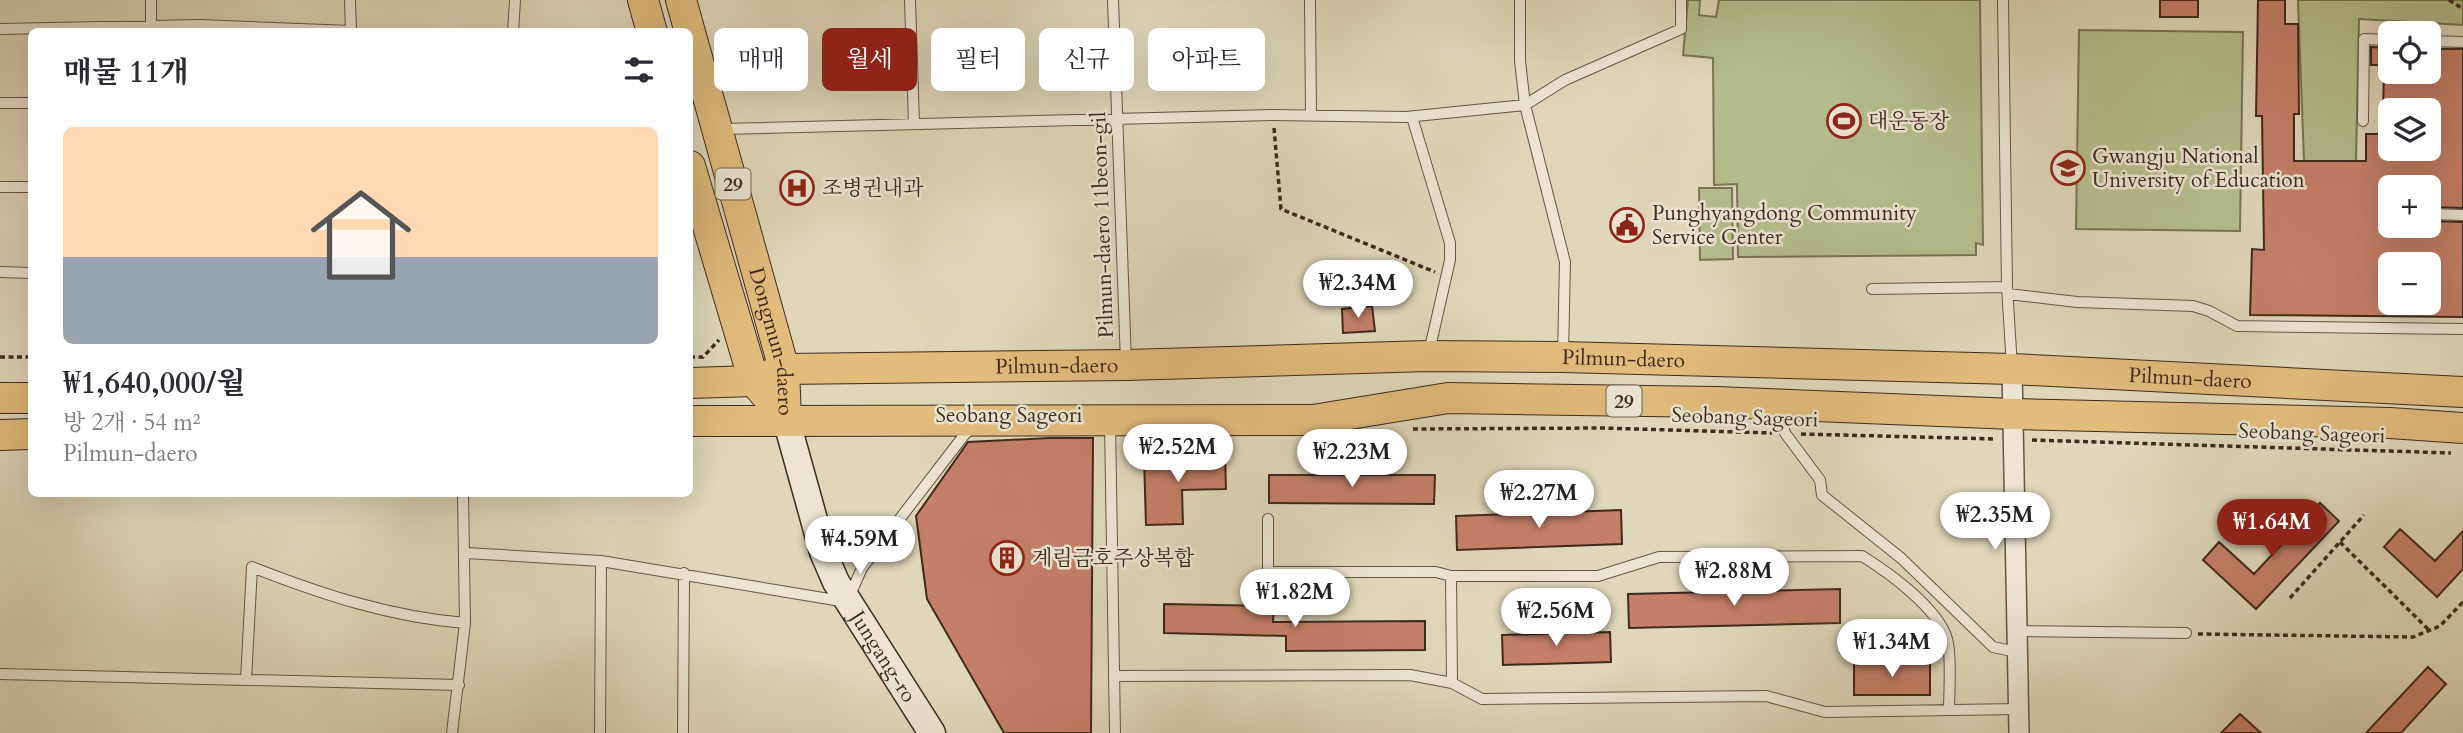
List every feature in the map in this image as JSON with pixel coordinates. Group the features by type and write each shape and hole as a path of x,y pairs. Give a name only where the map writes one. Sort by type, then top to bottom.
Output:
{"main road":[{"path":"643,0 651,28"},
{"name":"Dongmun-daero","path":"681,0 689,28"},
{"name":"Dongmun-daero","path":"693,42 785,369 786,419"},
{"name":"Dongmun-daero","path":"693,176 754,381 786,419"},
{"name":"Pilmun-daero","path":"785,369 1126,365 1428,355 2012,369 2463,392"},
{"path":"693,383 754,381 785,369"},
{"path":"0,398 28,398"},
{"name":"Pilmun-daero","path":"693,421 988,418 1331,420 1448,398 1776,404 2014,427 2390,423 2463,429"},
{"name":"Jungang-ro","path":"786,419 822,552 847,602 932,733"},
{"path":"0,435 28,435"}],"street":[{"path":"2012,369 2019,733"}],"lane":[{"path":"151,0 151,28"},
{"path":"350,0 351,28"},
{"path":"513,28 515,0"},
{"path":"910,0 914,124"},
{"name":"Pilmun-daero 11beon-gil","path":"1113,0 1126,365"},
{"path":"1310,0 1311,116"},
{"path":"1520,0 1520,61 1525,105 1565,262 1563,357"},
{"path":"718,130 1273,115 1412,117 1525,105 1565,80 1681,29 1681,0"},
{"path":"2003,0 2007,291 2012,369"},
{"path":"179,28 263,25 307,28"},
{"path":"0,29 28,29"},
{"path":"2363,121 2364,39 2378,40"},
{"path":"2441,41 2463,42"},
{"path":"0,103 28,103"},
{"path":"1412,117 1450,243 1446,277 1428,355"},
{"path":"0,187 28,187"},
{"path":"2441,215 2463,215"},
{"path":"0,272 28,273"},
{"path":"1872,289 2007,291 2077,303 2193,306 2210,311 2237,326 2463,329"},
{"path":"1776,404 1785,433 1821,480 1822,495 1901,558 1993,647 2016,652"},
{"path":"466,553 601,561 847,602 862,568 965,434 988,418"},
{"path":"1110,418 1115,729"},
{"path":"452,733 465,623 463,497"},
{"path":"1268,519 1268,572 1598,576 1659,557 1862,555 1887,571 1928,609 1947,638 1949,710"},
{"path":"600,733 601,561"},
{"path":"246,680 251,567 313,591 414,619 465,623"},
{"path":"684,573 684,733"},
{"path":"1451,576 1452,683"},
{"path":"2016,631 2186,633"},
{"path":"0,674 459,685"},
{"path":"1114,676 1410,676 1452,683 1482,699 1766,696 1825,712 2018,709"}],"path":[{"path":"2449,0 2463,9"},
{"path":"1273,115 1281,209 1446,277"},
{"path":"0,357 28,357"},
{"name":"Seobang Sageori","path":"1410,429 1601,428 1785,433 2014,427 2463,453"},
{"path":"2290,598 2364,515"},
{"path":"2340,542 2430,631"},
{"path":"2186,633 2396,639 2430,631 2463,603"}],"green space":[{"name":"대운동장","path":"1688,0 1700,0 1699,15 1716,17 1719,0 1980,0 1983,245 1976,243 1976,255 1738,257 1737,184 1714,185 1713,58 1683,55"},
{"path":"2298,0 2463,0 2463,25 2441,24 2441,21 2359,19 2356,161 2304,161"},
{"path":"2079,30 2243,32 2240,231 2076,229"},
{"path":"1699,188 1732,188 1733,259 1700,260"}],"building":[{"path":"2160,0 2198,0 2198,17 2160,17"},
{"path":"2258,0 2285,0 2285,24 2298,24 2299,114 2294,114 2294,161 2366,161 2366,134 2378,134 2378,161 2441,161 2441,98 2383,98 2384,84 2441,84 2441,49 2463,49 2463,208 2441,207 2441,175 2378,175 2378,238 2441,238 2441,221 2463,222 2463,317 2250,315 2252,249 2264,250 2262,116 2256,116"},
{"path":"2371,47 2378,47 2378,65 2371,65"},
{"path":"1372,306 1375,331 1343,333 1342,309"},
{"name":"계림금호주상복합","path":"1093,438 1091,733 1004,733 927,599 916,516 968,442"},
{"path":"1225,455 1226,489 1182,490 1183,524 1146,525 1144,457"},
{"path":"1269,475 1435,475 1434,504 1269,503"},
{"path":"2320,503 2339,521 2256,609 2203,560 2219,542 2254,574"},
{"path":"1621,510 1622,544 1457,550 1456,516"},
{"path":"2400,529 2435,561 2463,531 2463,569 2437,597 2384,547"},
{"path":"1840,589 1840,623 1629,628 1628,594"},
{"path":"1164,604 1274,606 1273,622 1425,621 1425,650 1286,651 1286,636 1164,633"},
{"path":"1610,632 1611,662 1503,665 1502,635"},
{"path":"1854,662 1930,663 1930,695 1854,695"},
{"path":"2428,667 2446,684 2401,733 2366,733"},
{"path":"2240,714 2261,733 2221,733"}],"place":[{"name":"대운동장","path":"1844,121"},
{"name":"Gwangju National University of Education","path":"2068,168"},
{"name":"조병권내과","path":"797,188"},
{"name":"Punghyangdong Community Service Center","path":"1627,225"},
{"name":"계림금호주상복합","path":"1007,558"}]}
